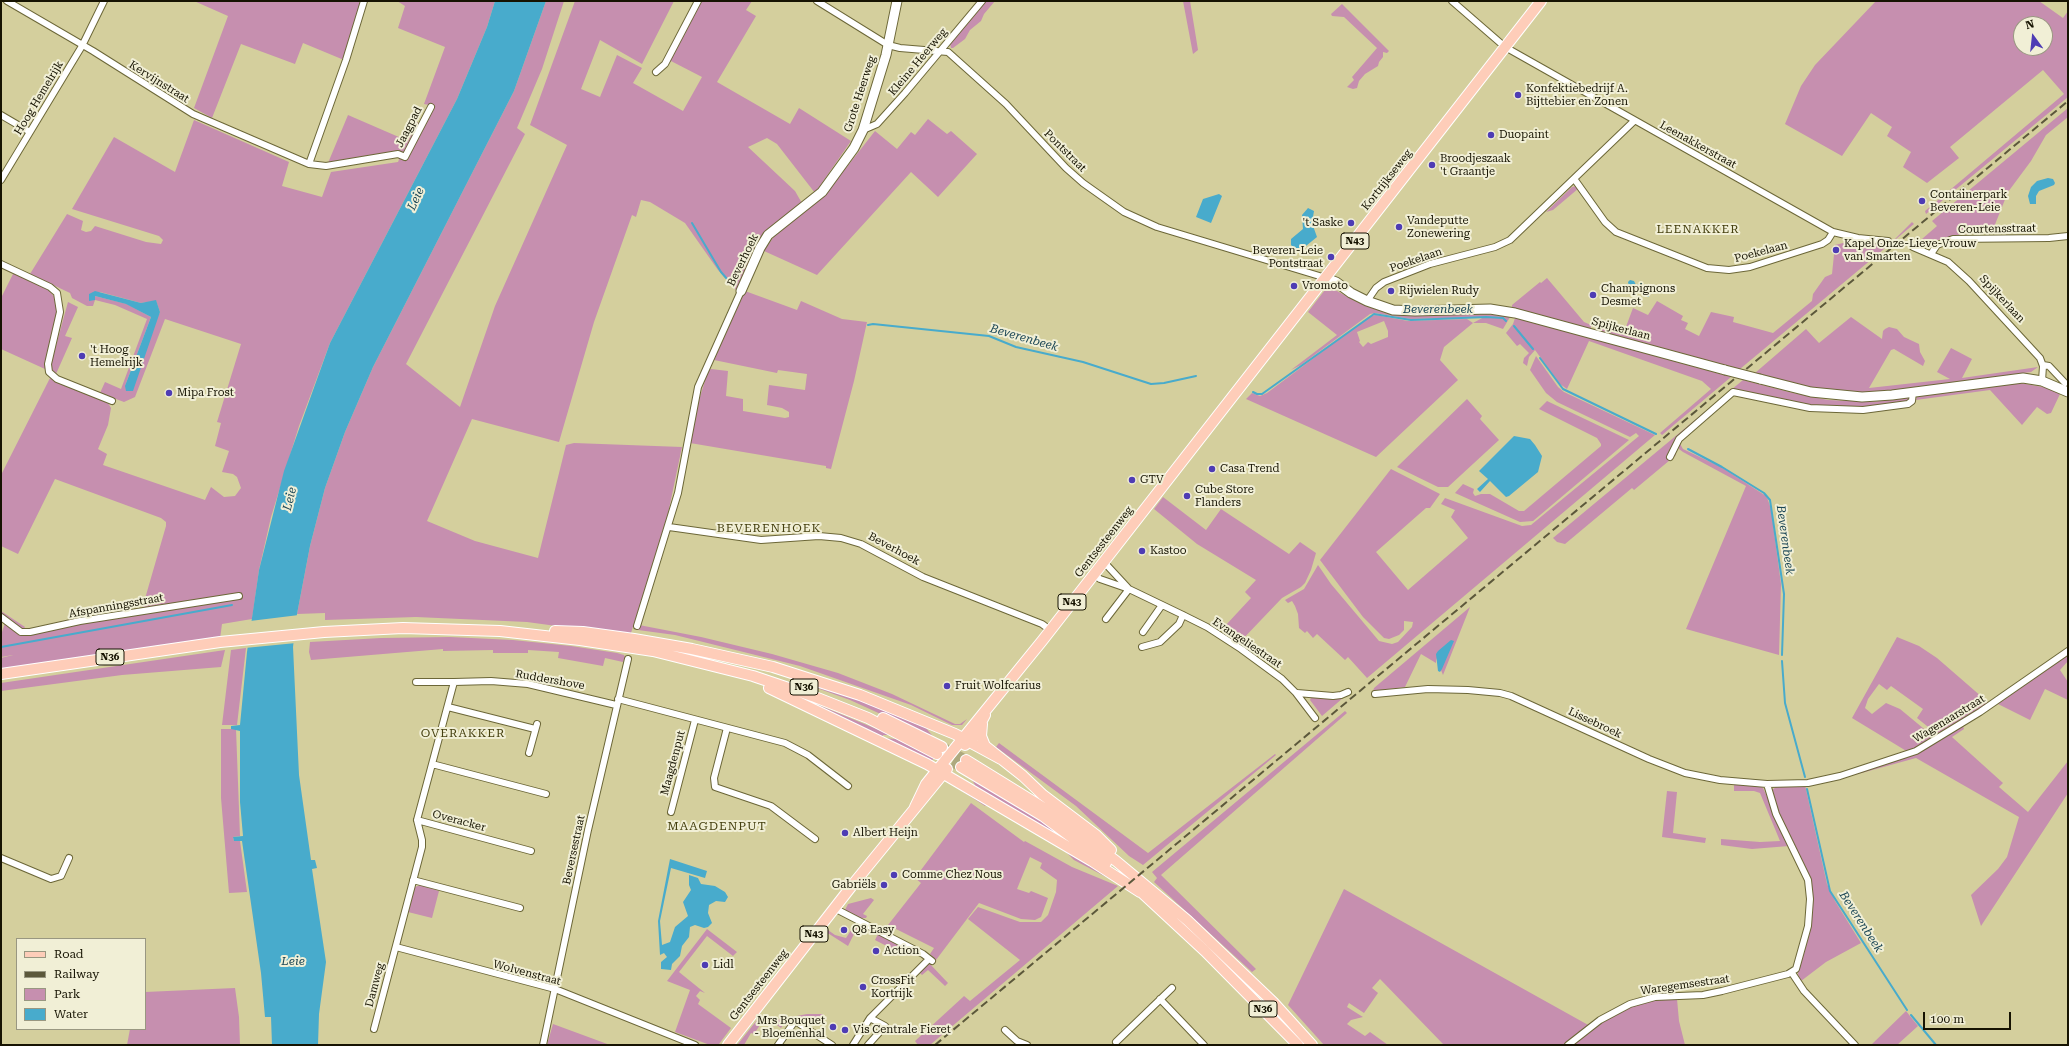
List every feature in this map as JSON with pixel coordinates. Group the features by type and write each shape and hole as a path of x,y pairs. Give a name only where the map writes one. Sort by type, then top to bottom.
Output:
{"main road":[{"name":"Kortrijkseweg","path":"1237,392 1541,1"},
{"name":"Gentsesteenweg","path":"729,1045 834,908 915,807 966,739 988,706 1050,630 1237,392"},
{"name":"N36","path":"1,674 220,642 324,632 403,628 583,632 660,644 742,666 818,691 867,711 940,750 868,718 815,697 753,676 653,651 619,645 500,631"},
{"path":"660,644 742,660 798,674 860,695 966,739 1001,760 1023,776 1043,795 1096,835 1120,859 1184,914 1187,920"},
{"path":"714,666 775,690 940,772 1092,861 1140,892"},
{"name":"Gentsesteenweg","path":"966,739 982,723 988,706"},
{"path":"982,723 981,732 983,741 1001,760"},
{"path":"907,755 922,768 926,784"},
{"name":"N36","path":"1298,1045 1217,962 1114,869 1043,816 964,763 1047,810 1083,835 1187,920 1273,1002 1312,1045"},
{"name":"Gentsesteenweg","path":"915,807 926,784 940,772"}],"street":[{"name":"Kervijnstraat","path":"7,1 193,114 309,164 326,166 398,154 405,156"},
{"name":"Hoog Hemelrijk","path":"1,180 82,46 104,1"},
{"path":"309,164 346,60 364,1"},
{"path":"656,72 665,64 698,1"},
{"name":"Pontstraat","path":"817,1 888,45 900,48 948,52 1006,104 1066,168 1083,183 1124,212 1157,227 1326,278"},
{"name":"Grote Heerweg","path":"790,218 814,200 829,184 854,148 863,130 888,45 897,1"},
{"name":"Kleine Heerweg","path":"863,130 877,124 982,1"},
{"name":"Leenakkerstraat","path":"1452,1 1505,47 1833,232 1852,237 1888,241"},
{"name":"Jaagpad","path":"405,156 431,107"},
{"path":"1,115 30,132"},
{"name":"Poekelaan","path":"1367,301 1376,288 1384,282 1430,264 1490,249 1510,240 1575,180 1634,121"},
{"name":"Poekelaan","path":"1575,180 1605,222 1616,232 1707,268 1729,270 1750,267 1822,244 1828,240 1833,232"},
{"name":"Beverhoek","path":"636,626 669,527 678,493 698,386 763,242 773,230 790,218"},
{"name":"Courtensstraat","path":"1931,254 1937,245 1953,239 2049,238 2068,236"},
{"name":"Spijkerlaan","path":"1913,247 1948,262 1964,276 2038,355 2043,365 2049,366 2067,387"},
{"path":"1,264 50,287 56,293 60,312 48,364 49,372 57,379 112,401"},
{"name":"Spijkerlaan","path":"1326,278 1336,282 1351,293 1367,301 1394,310 1415,311 1490,309 1515,313 1811,392 1840,396 1878,397 2014,378 2042,381 2067,387"},
{"path":"2042,381 2043,365"},
{"path":"1670,457 1678,440 1733,392 1799,406 1846,410 1872,409 1907,404 1912,401 1913,392"},
{"name":"Beverhoek","path":"669,527 761,540 819,536 841,538 861,544 930,580 1042,624 1050,630"},
{"name":"Evangeliestraat","path":"1103,561 1129,589"},
{"name":"Evangeliestraat","path":"1093,574 1100,579 1129,589 1207,627 1241,649 1282,679 1296,693 1315,718"},
{"path":"1106,619 1129,589"},
{"name":"Afspanningsstraat","path":"1,617 22,632 30,632 80,622 239,596"},
{"path":"1143,632 1162,605"},
{"path":"1142,647 1160,642 1179,624 1183,615"},
{"name":"Wagenaarstraat","path":"1805,783 1834,778 1916,751 1980,712 2068,651"},
{"name":"Beversestraat","path":"543,1045 617,702 628,659"},
{"name":"Ruddershove","path":"416,682 492,681 528,684 617,702"},
{"path":"417,820 454,682"},
{"name":"Lissebroek","path":"1375,694 1428,689 1468,690 1500,693 1511,696 1649,759 1685,773 1720,780 1767,784 1805,783"},
{"path":"1296,693 1333,696 1348,692"},
{"name":"Maagdenput","path":"617,702 695,720 793,746 808,755 848,786"},
{"path":"448,707 536,726 529,753"},
{"name":"Maagdenput","path":"671,812 695,720"},
{"path":"727,728 714,778 715,787 772,806 815,839"},
{"path":"432,764 546,794"},
{"path":"1767,784 1776,814 1805,872 1809,888 1809,916 1805,944 1800,961 1792,973 1804,991 1855,1045"},
{"name":"Overacker","path":"396,947 422,847 422,840 417,820 531,851"},
{"path":"1,858 52,879 61,876 69,858"},
{"path":"413,880 520,908"},
{"path":"834,908 930,960 870,1018 853,1045"},
{"name":"Wolvenstraat","path":"396,947 555,989 695,1045"},
{"name":"Damweg","path":"374,1029 396,947"},
{"name":"Waregemsestraat","path":"1568,1045 1613,1012 1636,1002 1655,998 1710,994 1792,973"},
{"path":"1116,1042 1172,988"},
{"path":"1160,1000 1204,1045"},
{"path":"868,1045 885,1026 870,1018"},
{"path":"778,1045 795,1021 832,1045"},
{"path":"1005,1030 1017,1041 1027,1045"},
{"path":"1012,1045 1017,1041"}],"green space":[{"path":"194,1 362,1 344,60 303,43 295,64 241,44 212,118 194,108 228,16"},
{"path":"397,1 495,1 487,27 457,99 330,343 299,426 271,517 259,570 252,619 222,624 220,639 1,671 1,658 13,655 1,657 1,635 5,623 1,620 1,611 25,627 21,633 142,609 166,526 166,522 161,518 55,479 18,554 1,546 1,475 50,378 98,397 108,403 111,408 108,425 98,449 107,454 103,465 205,500 211,487 224,497 235,496 241,488 237,477 233,474 222,472 229,451 215,446 221,423 217,422 241,344 165,319 135,397 124,402 100,393 105,382 121,389 147,319 115,305 95,300 93,306 87,306 72,298 70,293 30,274 67,214 83,221 81,230 86,232 91,231 95,226 146,242 161,244 163,240 159,236 72,209 114,137 175,172 194,120 289,162 282,186 322,197 331,172 398,162 402,152 328,163 348,115 408,141 417,122 420,124 429,105 424,104 445,47 398,28 405,6","holes":["100,292 141,303 156,301 160,312 125,386 151,317 127,304 95,296"]},
{"path":"546,1 564,1 542,69 517,128 525,134 406,364 460,407 495,306 567,145 530,125 575,1 674,1 642,64 600,40 581,89 600,97 617,55 642,68 633,83 683,111 702,77 669,60 700,1 752,1 746,10 756,16 717,82 790,124 799,108 851,141 815,193 777,144 767,138 748,147 795,191 803,205 771,227 759,241 737,291 718,270 685,223 650,202 641,200 636,217 632,215 594,322 559,442 472,419 427,521 475,541 538,558 566,445 574,443 682,447 665,528 630,636 527,622 416,617 325,620 325,613 297,614 310,546 325,488 345,432 373,367 514,91"},
{"path":"986,1 995,1 984,14 981,21 970,30 965,39 951,48 950,44"},
{"path":"1183,1 1190,1 1198,50 1193,54"},
{"path":"1876,1 2039,1 2063,18 2068,11 2068,97 1926,214 1925,211 2064,94 2043,70 1950,147 1959,158 1927,183 1903,167 1911,152 1887,136 1892,127 1871,113 1842,156 1785,124 1801,86 1815,65"},
{"path":"1342,4 1389,51 1387,53 1383,52 1383,57 1378,66 1365,74 1359,81 1357,88 1353,89 1347,87 1354,80 1352,77 1377,48 1344,17 1332,16 1331,14"},
{"path":"2068,108 2068,117 2046,135 2031,161 2008,192 1992,232 1956,235 1956,237 1925,242 1922,239 1937,226 1932,221"},
{"path":"928,119 947,134 951,131 977,154 938,197 911,172 817,275 764,251 775,235 824,196 875,131 897,149 911,132 915,135"},
{"path":"1576,186 1579,188 1553,210 1546,212 1572,187"},
{"path":"1912,222 1914,224 1890,244"},
{"path":"1847,242 1890,244 1740,369 1596,330 1598,326 1624,332 1633,308 1648,315 1657,301 1683,316 1681,320 1688,323 1685,329 1699,336 1711,312 1734,317 1733,322 1773,333 1812,301 1813,294 1825,277 1832,274 1835,245"},
{"path":"14,272 48,289 56,299 58,307 57,320 45,369 1,349 1,298"},
{"path":"1547,278 1584,322 1591,325 1591,329 1512,308 1512,305"},
{"path":"1328,286 1357,302 1385,313 1412,316 1487,314 1510,317 1503,329 1486,323 1473,323 1484,317 1411,319 1375,313 1370,314 1301,365 1291,370 1337,335 1308,312"},
{"path":"745,291 797,310 801,301 842,319 867,322 854,381 831,469 826,468 826,466 690,443 695,413 708,371 711,369 728,371 726,396 743,399 743,411 785,418 789,417 789,412 782,408 767,405 769,385 805,390 807,374 778,370 777,373 714,360"},
{"path":"68,302 78,307 65,336 72,338 56,374 49,371"},
{"path":"1376,315 1408,321 1467,319 1473,323 1444,347 1440,360 1458,380 1376,457 1246,399 1252,393 1260,396 1267,393 1370,316","holes":["1384,321 1388,331 1388,337 1371,344 1368,342 1363,347 1359,342 1357,332"]},
{"path":"1851,317 1882,339 1883,331 1885,329 1889,327 1897,329 1904,337 1919,344 1920,352 1925,361 1923,366 1894,349 1891,350 1869,388 1950,379 1937,372 1951,348 1972,359 1962,378 2038,367 2031,372 1868,393 1814,388 1755,373 1806,329 1819,343"},
{"path":"1515,318 1731,377 1662,435 1660,433 1711,389 1702,381 1589,341 1567,389 1560,384 1535,350 1529,357 1527,366 1523,363 1524,358 1529,353 1520,344 1517,346 1506,333 1513,324"},
{"path":"1536,356 1558,387 1564,392 1655,435 1367,678 1348,657 1345,660 1317,634 1313,638 1307,631 1305,633 1299,628 1298,614 1295,606 1292,601 1288,603 1285,600 1304,589 1318,565 1331,584 1379,641 1392,644 1398,642 1412,627 1413,622 1404,621 1404,630 1399,635 1389,639 1384,638 1363,617 1320,560 1391,469 1440,494 1430,508 1426,508 1376,552 1408,590 1468,538 1451,517 1455,510 1441,504 1445,498 1522,526 1531,525 1639,436 1636,433 1630,437 1557,402 1546,393 1530,370"},
{"path":"1743,380 1793,393 1828,400 1872,402 1910,397 1909,401 1867,408 1810,407 1736,390 1675,446 1676,455 1634,490 1632,488 1565,544 1557,542 1553,538"},
{"path":"2020,383 2048,388 2060,394 2051,413 2047,414 2037,407 2022,425 1990,390 1916,400 1917,397"},
{"path":"1467,399 1482,416 1480,419 1499,440 1448,487 1438,487 1397,467"},
{"path":"1547,401 1629,440 1533,521 1520,522 1455,493 1463,484 1474,489 1473,493 1475,496 1490,494 1519,511 1524,511 1601,446 1597,438 1539,409"},
{"path":"1679,442 1683,449 1721,467 1766,496 1768,500 1771,509 1781,584 1779,655 1686,629 1746,486 1683,452 1679,449"},
{"path":"1163,497 1206,530 1221,509 1289,554 1300,542 1316,553 1305,583 1282,598 1240,642 1232,637 1225,626 1251,598 1245,592 1256,580 1197,544 1154,509"},
{"path":"1470,607 1443,675 1436,658 1436,663 1421,654 1405,687 1373,691 1374,688"},
{"path":"639,625 701,637 772,654 838,673 892,694 955,724 960,724 967,719 962,725 952,725 911,705 800,666 675,635 638,630"},
{"path":"450,637 513,640 571,646 617,653 624,655 625,657 623,662 605,658 603,666 558,658 559,652 528,650 528,653 493,653 493,650 443,651 443,649 311,660 309,652 310,642 381,638"},
{"path":"1897,637 1919,646 1937,658 1990,704 1941,734 1937,734 1917,718 1923,709 1891,686 1887,690 1879,684 1868,699 1865,708 1872,714 1886,703 1900,709 1935,738 1908,752 1852,718"},
{"path":"246,648 237,725 222,725 231,650"},
{"path":"225,650 221,667 122,675 1,691 1,683"},
{"path":"2068,654 2068,661 2060,670 2068,682 2068,700 2045,689 2030,720 1998,704"},
{"path":"773,672 808,680 928,726 926,728 935,739 850,700"},
{"path":"792,694 891,735 883,735 883,738 896,739 934,758 930,763"},
{"path":"1311,698 1343,698 1322,716 1310,700"},
{"path":"1345,711 1347,713 1161,875 1256,969 1252,972 1154,882 1157,878 1152,872"},
{"path":"1963,726 1964,729 1952,737 2003,783 1999,787 2028,812 2068,761 2068,793 1981,926 1971,895 1998,869 2007,857 2019,817 1916,758 1825,783 1913,754"},
{"path":"221,729 236,729 240,836 233,837 234,841 240,841 247,892 229,893 221,798"},
{"path":"999,743 1148,853 1275,754 1276,755 1143,865 1129,856 1076,806 996,747"},
{"path":"969,775 1011,800 1078,846 1076,849 973,787 975,785"},
{"path":"954,783 1087,859 1121,885 1074,860 1067,853 988,804 985,806 951,784"},
{"path":"1734,783 1759,785 1763,788 1789,846 1752,849 1721,845 1721,839 1760,842 1780,841 1760,793 1754,791 1734,791"},
{"path":"1805,785 1827,884 1835,901 1861,943 1826,962 1801,981 1799,980 1798,973 1808,939 1811,892 1779,815 1771,791 1777,786"},
{"path":"1667,791 1677,792 1673,833 1706,838 1705,843 1662,837"},
{"path":"971,803 1024,842 1025,841 1072,867 1118,886 930,1045 918,1045 915,1041 964,996 970,1001 1020,960 968,919 978,907 1020,922 1041,922 1048,915 1056,892 1057,880 1040,868 1042,863 1030,857 1017,889 1029,893 1031,891 1048,898 1041,917 1035,920 1021,919 979,903 936,960 930,954 934,948 888,925 921,883 915,878"},
{"path":"420,885 439,891 432,918 408,912 415,887"},
{"path":"1344,889 1590,1026 1568,1043 1561,1045 1444,1045 1380,979 1372,988 1378,993 1364,1013 1349,1003 1347,1007 1363,1017 1351,1020 1347,1024 1365,1036 1370,1032 1388,1045 1324,1045 1288,1005"},
{"path":"871,898 874,900 863,914 867,916 866,918 860,918 845,910 848,904"},
{"path":"855,924 859,924 848,946 826,932 828,930 835,935 846,938"},
{"path":"707,929 737,952 733,956 707,936 679,972 705,993 700,991 696,996 700,1000 698,1004 731,1028 719,1044 710,1045 675,1032 690,990 667,981"},
{"path":"878,934 907,949 906,953 903,952 902,954 875,940"},
{"path":"930,964 948,983 945,986 928,970 922,975 919,972 925,966"},
{"path":"235,988 239,1017 240,1045 127,1045 130,1030 146,1030 146,992"},
{"path":"1677,999 1679,1021 1685,1045 1573,1045 1603,1021 1625,1009 1648,1001"},
{"path":"1906,1011 1918,1026 1897,1045 1871,1045"},
{"path":"807,1014 823,1014 820,1020 816,1018 812,1023 804,1017 801,1021 795,1017 791,1021 787,1019 781,1028 773,1022 770,1026 762,1022 754,1034 751,1033 744,1045 738,1044 761,1015 771,1021"},
{"path":"553,1024 610,1045 547,1045"}],"water":[{"name":"Leie","path":"495,1 546,1 514,91 373,367 345,432 325,488 310,546 297,614 293,647 299,775 311,860 315,860 317,868 312,869 326,962 319,1014 318,1045 272,1045 271,1017 265,1017 261,973 242,841 234,841 233,837 243,836 240,802 240,731 231,729 231,726 240,725 247,652 259,570 284,471 330,343 457,99 487,27"},
{"path":"2048,178 2053,179 2055,183 2054,185 2039,191 2036,196 2036,204 2030,204 2028,196 2031,187 2037,181"},
{"path":"1219,194 1222,196 1211,223 1196,217 1203,199"},
{"path":"1308,208 1314,211 1312,223 1317,237 1301,250 1295,249 1291,245 1291,239 1303,229 1302,215"},
{"path":"1630,280 1634,281 1636,285 1642,283 1643,289 1649,285 1649,297 1644,297 1642,291 1629,286 1628,282"},
{"path":"95,291 141,303 156,300 160,312 133,391 126,391 125,386 151,317 126,304 95,296 95,300 89,301 89,294"},
{"path":"1514,436 1530,439 1535,445 1542,456 1538,472 1509,496 1506,497 1490,481 1480,492 1477,489 1488,479 1479,471"},
{"path":"1451,640 1454,641 1440,672 1438,671 1436,654"},
{"path":"670,859 707,871 705,878 671,868 660,921 662,945 670,942 675,927 688,916 683,902 691,890 689,885 689,875 698,878 701,884 715,886 725,892 728,897 725,902 716,901 709,905 708,913 712,923 708,927 704,928 695,925 690,927 689,937 682,946 680,956 672,964 671,970 661,969 661,962 667,957 664,953 660,955 658,921"}],"pier":[{"path":"299,615 296,643 245,648 250,621"}],"waterway":[{"name":"Beverenbeek","path":"692,223 721,272 734,287"},
{"name":"Beverenbeek","path":"1253,392 1262,394 1374,314 1411,320 1486,317 1503,318 1506,321"},
{"name":"Beverenbeek","path":"868,325 873,324 989,336 1016,347 1083,362 1151,384 1164,383 1196,376"},
{"name":"Beverenbeek","path":"1514,326 1533,349"},
{"name":"Beverenbeek","path":"1540,358 1563,389 1656,434"},
{"name":"Beverenbeek","path":"1688,449 1722,467 1764,493 1770,500 1784,594 1782,655"},
{"path":"1,647 232,605"},
{"name":"Beverenbeek","path":"1782,661 1785,703 1805,777"},
{"name":"Beverenbeek","path":"1807,789 1830,891 1907,1010"},
{"name":"Beverenbeek","path":"1911,1015 1936,1045"}],"tunnel":[{"path":"942,747 966,760"},
{"path":"939,755 961,767"}],"railway":[{"path":"935,1045 2068,101"}],"place":[{"name":"Konfektiebedrijf A. Bijttebier en Zonen","path":"1518,95"},
{"name":"Duopaint","path":"1491,135"},
{"name":"Broodjeszaak 't Graantje","path":"1432,165"},
{"name":"Containerpark Beveren-Leie","path":"1922,201"},
{"name":"'t Saske","path":"1351,223"},
{"name":"Vandeputte Zonewering","path":"1399,227"},
{"name":"Kapel Onze-Lieve-Vrouw van Smarten","path":"1836,250"},
{"name":"Beveren-Leie Pontstraat","path":"1331,257"},
{"name":"Vromoto","path":"1294,286"},
{"name":"Rijwielen Rudy","path":"1391,291"},
{"name":"Champignons Desmet","path":"1593,295"},
{"name":"'t Hoog Hemelrijk","path":"82,356"},
{"name":"Mipa Frost","path":"169,393"},
{"name":"Casa Trend","path":"1212,469"},
{"name":"GTV","path":"1132,480"},
{"name":"Cube Store Flanders","path":"1187,496"},
{"name":"Kastoo","path":"1142,551"},
{"name":"Fruit Wolfcarius","path":"947,686"},
{"name":"Albert Heijn","path":"845,833"},
{"name":"Comme Chez Nous","path":"894,875"},
{"name":"Gabriëls","path":"884,885"},
{"name":"Q8 Easy","path":"844,930"},
{"name":"Action","path":"876,951"},
{"name":"Lidl","path":"705,965"},
{"name":"CrossFit Kortrijk","path":"863,987"},
{"name":"Mrs Bouquet - Bloemenhal","path":"833,1027"},
{"name":"Vis Centrale Fieret","path":"845,1030"}],"district":[{"name":"LEENAKKER","path":"1698,229"},
{"name":"BEVERENHOEK","path":"769,528"},
{"name":"OVERAKKER","path":"463,733"},
{"name":"MAAGDENPUT","path":"717,826"}]}
